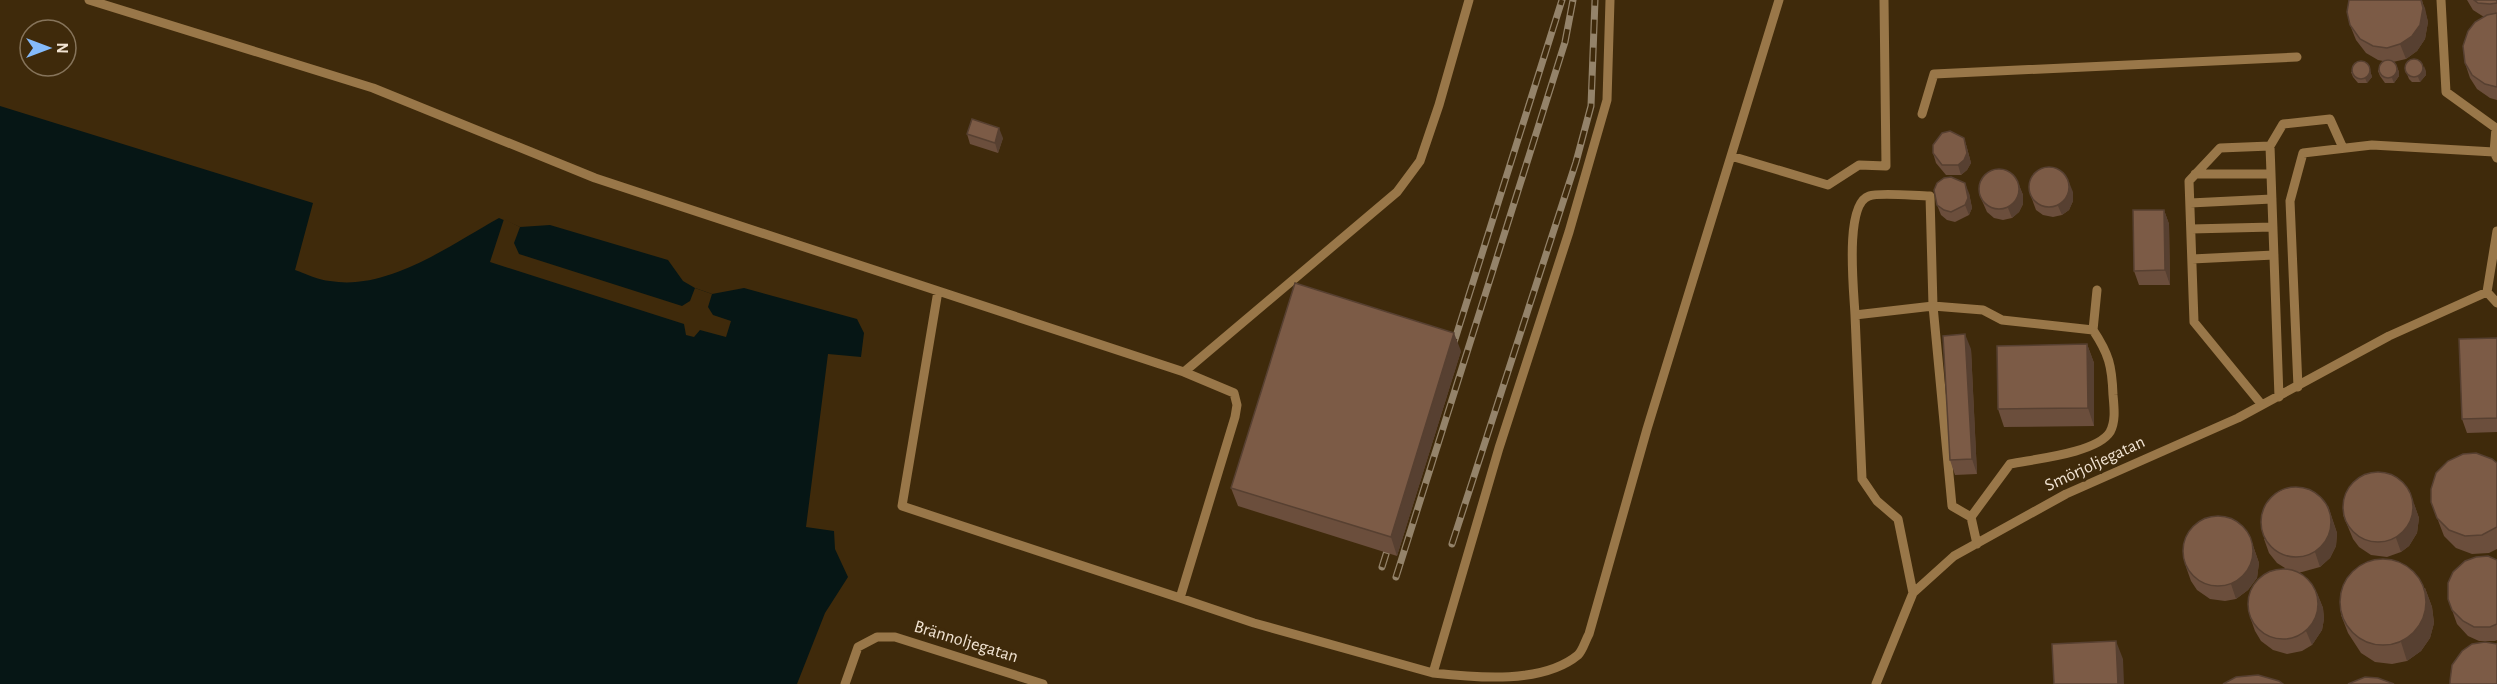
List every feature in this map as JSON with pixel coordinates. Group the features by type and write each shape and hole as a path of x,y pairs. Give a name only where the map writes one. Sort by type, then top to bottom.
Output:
{"lane":[{"path":"89,0 373,88 596,178 1184,372 1234,393 1237,405 1235,417 1180,598"},
{"path":"1184,372 1397,192 1420,161 1439,105 1469,0"},
{"path":"1433,673 1499,448 1569,232 1607,100 1610,0"},
{"path":"938,291 902,506 1254,623 1433,673 1484,679 1532,679 1564,667 1579,654 1589,634 1647,429 1779,0"},
{"path":"1731,156 1828,185 1859,165 1886,166 1884,0"},
{"path":"2298,387 2290,201 2303,153 2372,145 2496,155 2496,128 2446,93 2441,0"},
{"path":"1922,114 1934,74 2297,57"},
{"path":"2279,397 2270,146 2283,124 2330,119 2343,148"},
{"path":"2262,405 2194,322 2189,181 2220,148 2270,146"},
{"path":"2195,174 2271,174"},
{"path":"1913,593 1898,519 1877,501 1862,479 1853,220 1859,204 1869,196 1930,196 1933,306 1952,506 1971,517 1977,544"},
{"path":"2190,203 2272,200"},
{"path":"2191,230 2272,227"},
{"path":"2497,231 2487,292 2497,303"},
{"path":"2192,259 2274,255"},
{"path":"1971,517 2010,464 2091,447 2110,433 2114,417 2112,378 2107,350 2093,330 2097,290"},
{"name":"Smörjoljegatan","path":"1876,684 1913,593 1954,556 2066,494 2279,397 2389,336 2487,292"},
{"path":"1855,315 1933,306 1983,310 2002,320 2093,330"},
{"name":"Brännoljegatan","path":"845,684 858,647 877,637 894,637 1043,684"}],"shaded area":[{"path":"0,106 313,203 295,270 321,279 352,282 396,273 499,218 520,227 550,225 668,260 683,281 712,294 744,288 857,319 864,333 861,357 828,354 806,527 834,531 835,549 848,577 825,613 797,684 0,684"}],"pier":[{"path":"504,219 520,227 514,243 519,254 682,306 690,301 695,288 712,294 708,307 713,315 731,321 726,337 700,330 694,337 686,335 684,324 490,262"}],"building":[{"path":"2349,0 2421,0 2423,8 2420,25 2412,36 2400,44 2387,48 2373,46 2360,39 2350,25 2347,12"},
{"path":"2474,0 2497,0 2497,3 2478,3"},
{"path":"2497,13 2497,87 2485,84 2472,75 2465,63 2463,46 2468,31 2475,22 2487,15"},
{"path":"2414,59 2420,62 2423,68 2420,74 2414,77 2408,74 2405,68 2408,62"},
{"path":"2388,60 2394,63 2397,69 2394,75 2388,78 2382,75 2379,69 2382,63"},
{"path":"2361,61 2367,64 2370,70 2367,76 2361,79 2355,76 2352,70 2355,64"},
{"path":"972,119 999,128 995,143 967,134"},
{"path":"1950,131 1964,138 1967,153 1958,165 1942,165 1933,153 1933,145 1942,133"},
{"path":"2049,167 2057,168 2063,173 2068,179 2068,195 2063,201 2057,206 2049,207 2041,206 2035,201 2030,195 2029,187 2030,179 2035,173 2041,168"},
{"path":"1999,169 2007,170 2013,175 2018,181 2018,197 2013,203 2007,208 1999,209 1991,208 1985,203 1980,197 1979,189 1980,181 1985,175 1991,170"},
{"path":"1951,177 1965,183 1968,198 1965,205 1951,212 1937,205 1934,190 1937,183 1944,178"},
{"path":"2133,210 2164,210 2165,270 2134,271"},
{"path":"1295,283 1454,333 1391,537 1231,488"},
{"path":"1965,334 1972,459 1950,460 1943,336"},
{"path":"2497,338 2497,418 2462,419 2459,339"},
{"path":"2087,344 2088,408 1998,409 1997,346"},
{"path":"2476,453 2497,463 2497,527 2482,535 2465,536 2449,530 2437,518 2431,502 2431,489 2436,473 2448,461 2463,454"},
{"path":"2371,472 2385,472 2398,478 2407,487 2413,500 2411,520 2403,532 2385,542 2371,542 2358,536 2349,527 2343,514 2343,500 2349,487 2358,478"},
{"path":"2303,487 2316,493 2325,502 2329,508 2331,522 2329,536 2321,547 2310,555 2289,557 2271,547 2263,536 2261,515 2271,497 2282,489"},
{"path":"2211,516 2225,516 2238,522 2247,531 2253,544 2251,564 2243,576 2225,586 2211,586 2198,580 2189,571 2183,558 2183,544 2189,531 2198,522"},
{"path":"2488,556 2497,560 2497,624 2490,627 2474,627 2463,621 2452,610 2448,599 2448,583 2453,572 2465,561"},
{"path":"2375,559 2391,559 2414,571 2423,585 2426,602 2423,619 2414,633 2391,645 2375,645 2359,638 2347,626 2340,610 2340,594 2347,578 2359,566"},
{"path":"2276,569 2290,569 2303,575 2312,584 2318,597 2316,617 2308,629 2290,639 2276,639 2263,633 2254,624 2248,611 2248,597 2254,584 2263,575"},
{"path":"2116,641 2118,684 2054,684 2052,644"},
{"path":"2485,642 2497,644 2497,684 2450,684 2452,665 2462,651 2472,644"},
{"path":"2258,675 2283,684 2223,684 2236,677"},
{"path":"2365,677 2378,678 2394,684 2348,684"}],"railway":[{"path":"1451,352 1562,0"},
{"path":"1396,577 1565,42 1573,0"},
{"path":"1452,544 1576,162 1591,106 1595,0"},
{"path":"1382,567 1391,538"}]}
